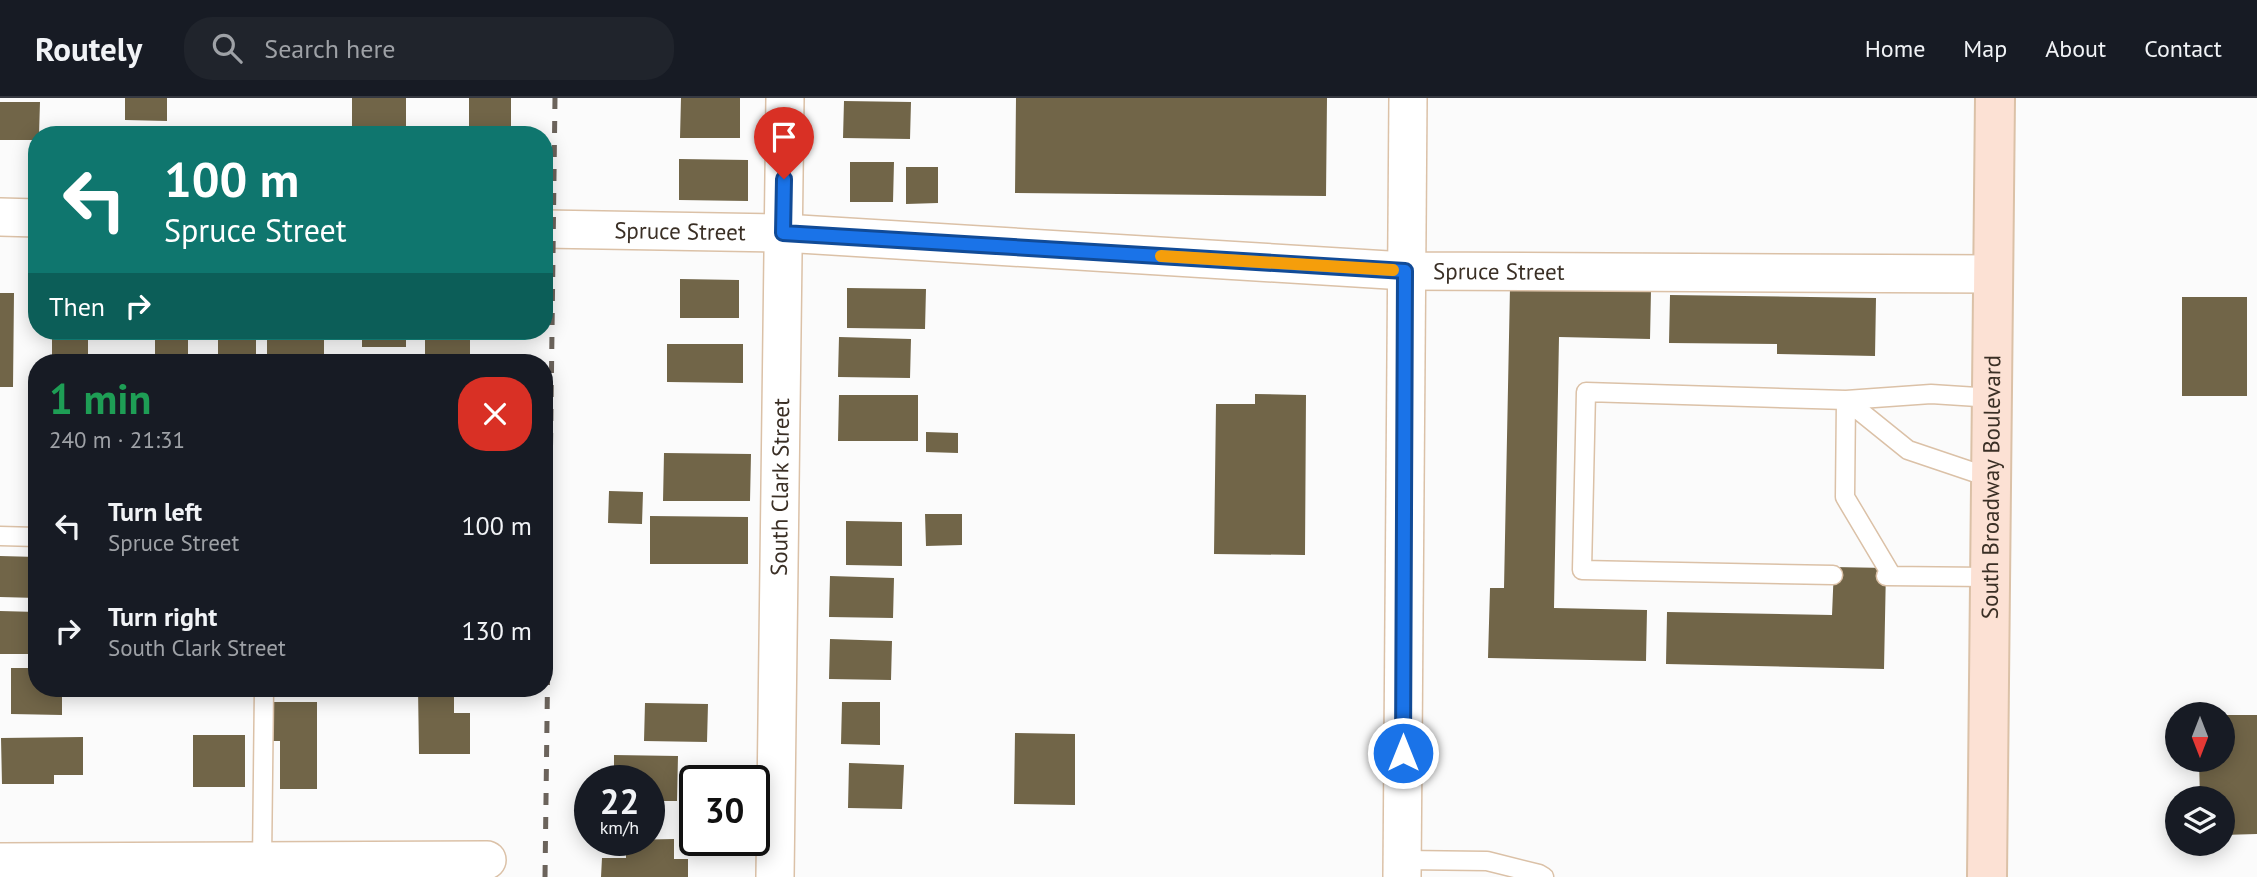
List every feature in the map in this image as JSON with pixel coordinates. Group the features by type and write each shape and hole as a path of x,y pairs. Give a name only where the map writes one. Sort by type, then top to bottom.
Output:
{"main road":[{"name":"South Broadway Boulevard","path":"1987,877 1995,98"}],"street":[{"name":"South Clark Street","path":"775,877 785,98"},
{"path":"1402,868 1408,98"},
{"path":"0,217 28,218"},
{"name":"Spruce Street","path":"553,229 783,233 1405,271 1992,274"},
{"path":"0,862 487,860"}],"lane":[{"path":"1833,575 1582,570 1586,392 1846,400 1931,394 1993,398"},
{"path":"1846,400 1908,450 1991,478"},
{"path":"1846,400 1845,497 1864,525 1889,576 1989,577"},
{"path":"0,536 28,537"},
{"path":"262,861 264,697"},
{"path":"1402,868 1487,861 1544,877"}],"building":[{"path":"125,98 167,98 167,121 125,120"},
{"path":"352,98 406,98 406,126 352,126"},
{"path":"469,98 511,98 511,126 469,126"},
{"path":"681,98 740,98 740,138 680,138"},
{"path":"1016,98 1327,98 1326,196 1015,193"},
{"path":"844,101 911,102 910,139 843,138"},
{"path":"0,102 40,102 39,126 28,126 28,140 0,140"},
{"path":"679,159 748,160 748,201 679,200"},
{"path":"850,162 894,162 893,202 850,202"},
{"path":"906,167 938,167 938,203 906,204"},
{"path":"680,279 739,280 739,318 680,318"},
{"path":"1510,287 1651,290 1650,339 1559,337 1554,608 1647,610 1646,661 1488,658 1490,588 1504,588"},
{"path":"847,288 926,289 925,329 847,328"},
{"path":"0,293 14,293 13,387 0,387"},
{"path":"1670,295 1876,298 1875,356 1777,354 1777,344 1669,343"},
{"path":"2182,297 2247,297 2247,396 2182,396"},
{"path":"839,337 911,339 910,378 838,377"},
{"path":"52,340 88,340 88,354 52,354"},
{"path":"155,340 188,340 188,354 155,354"},
{"path":"218,340 256,340 256,354 218,354"},
{"path":"267,340 324,340 324,354 267,354"},
{"path":"362,340 406,340 406,347 362,347"},
{"path":"425,340 470,340 470,354 425,354"},
{"path":"667,344 743,344 743,383 667,382"},
{"path":"1255,394 1306,395 1305,555 1214,554 1216,404 1255,404"},
{"path":"839,395 918,395 918,441 838,441"},
{"path":"926,432 958,433 958,453 926,452"},
{"path":"664,453 751,454 750,501 663,501"},
{"path":"609,491 643,492 642,524 608,523"},
{"path":"925,514 962,514 962,545 926,546"},
{"path":"650,516 748,517 748,564 650,564"},
{"path":"846,521 902,522 902,566 846,565"},
{"path":"0,556 28,557 28,598 0,597"},
{"path":"1834,567 1886,568 1884,669 1666,664 1667,612 1832,615"},
{"path":"830,576 894,578 893,618 829,617"},
{"path":"0,611 28,612 28,654 0,654"},
{"path":"830,639 892,641 891,680 829,679"},
{"path":"11,668 28,668 28,697 62,697 62,715 11,714"},
{"path":"418,697 454,697 454,713 470,713 470,754 419,754"},
{"path":"272,702 317,702 317,789 280,789 280,741 272,741"},
{"path":"842,702 880,702 880,745 841,744"},
{"path":"645,703 708,704 707,742 644,741"},
{"path":"2235,715 2257,715 2257,834 2235,835 2235,786 2200,786 2199,772 2235,772"},
{"path":"1015,733 1075,734 1075,805 1014,804"},
{"path":"193,735 245,735 245,787 193,787"},
{"path":"83,737 83,775 54,775 54,784 2,784 1,738"},
{"path":"614,755 678,756 677,801 665,801 665,765 614,765"},
{"path":"849,763 904,765 902,809 848,808"},
{"path":"665,839 674,839 674,859 688,859 688,877 601,877 602,858 665,856"}],"railway":[{"path":"553,254 555,98"},
{"path":"552,340 552,354"},
{"path":"545,877 547,697"}],"slow traffic":[{"path":"1161,256 1393,270"}],"route":[{"path":"784,179 783,233 1405,271 1403,753"}]}
